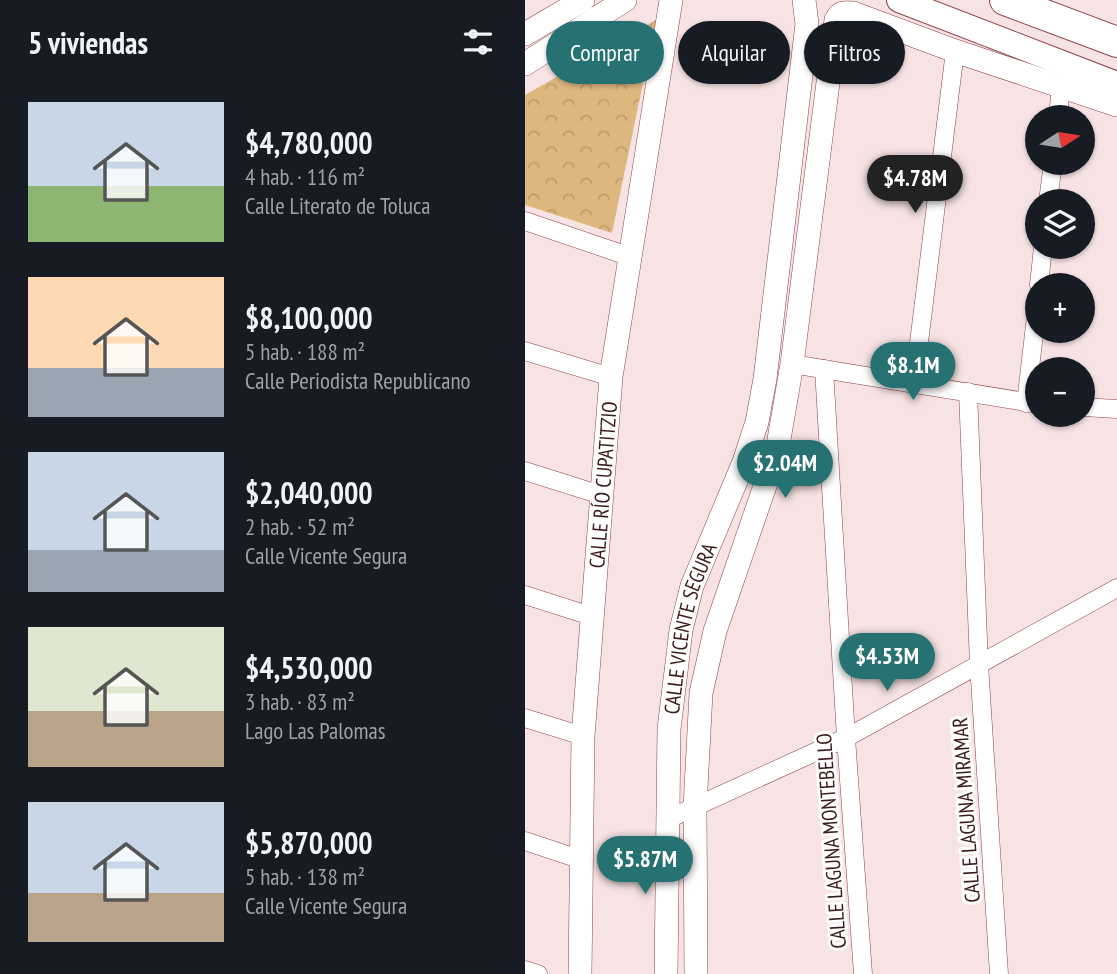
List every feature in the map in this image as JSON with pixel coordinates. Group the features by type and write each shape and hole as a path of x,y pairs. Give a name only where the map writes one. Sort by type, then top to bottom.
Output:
{"highway":[{"path":"1005,0 1117,42"}],"main road":[{"path":"899,0 926,6 1117,84"}],"street":[{"path":"525,34 583,0"},
{"path":"525,64 625,0"},
{"name":"CALLE RÍO CUPATITZIO","path":"580,974 583,736 611,377 671,0"},
{"name":"CALLE VICENTE SEGURA","path":"666,974 669,729 681,629 692,586 744,462 759,409 807,24 805,1"},
{"name":"CALLE VICENTE SEGURA","path":"697,974 695,807 701,693 712,643 777,451 792,364 836,20 839,14 853,13 955,51"},
{"path":"914,383 955,51 1117,106"},
{"path":"1059,105 1061,86"},
{"path":"525,221 631,257"},
{"path":"525,351 611,377"},
{"path":"792,364 1025,402"},
{"name":"CALLE LAGUNA MONTEBELLO","path":"824,369 863,974"},
{"name":"CALLE LAGUNA MIRAMAR","path":"968,392 979,664 999,974"},
{"path":"1095,408 1117,409"},
{"path":"759,409 783,414"},
{"path":"525,471 601,495"},
{"path":"668,819 846,738 1117,588"},
{"path":"525,595 591,616"},
{"path":"525,718 583,736"},
{"path":"525,841 582,860"},
{"path":"525,970 538,974"}],"green space":[{"path":"546,83 643,84 612,233 525,205 525,95"}]}
